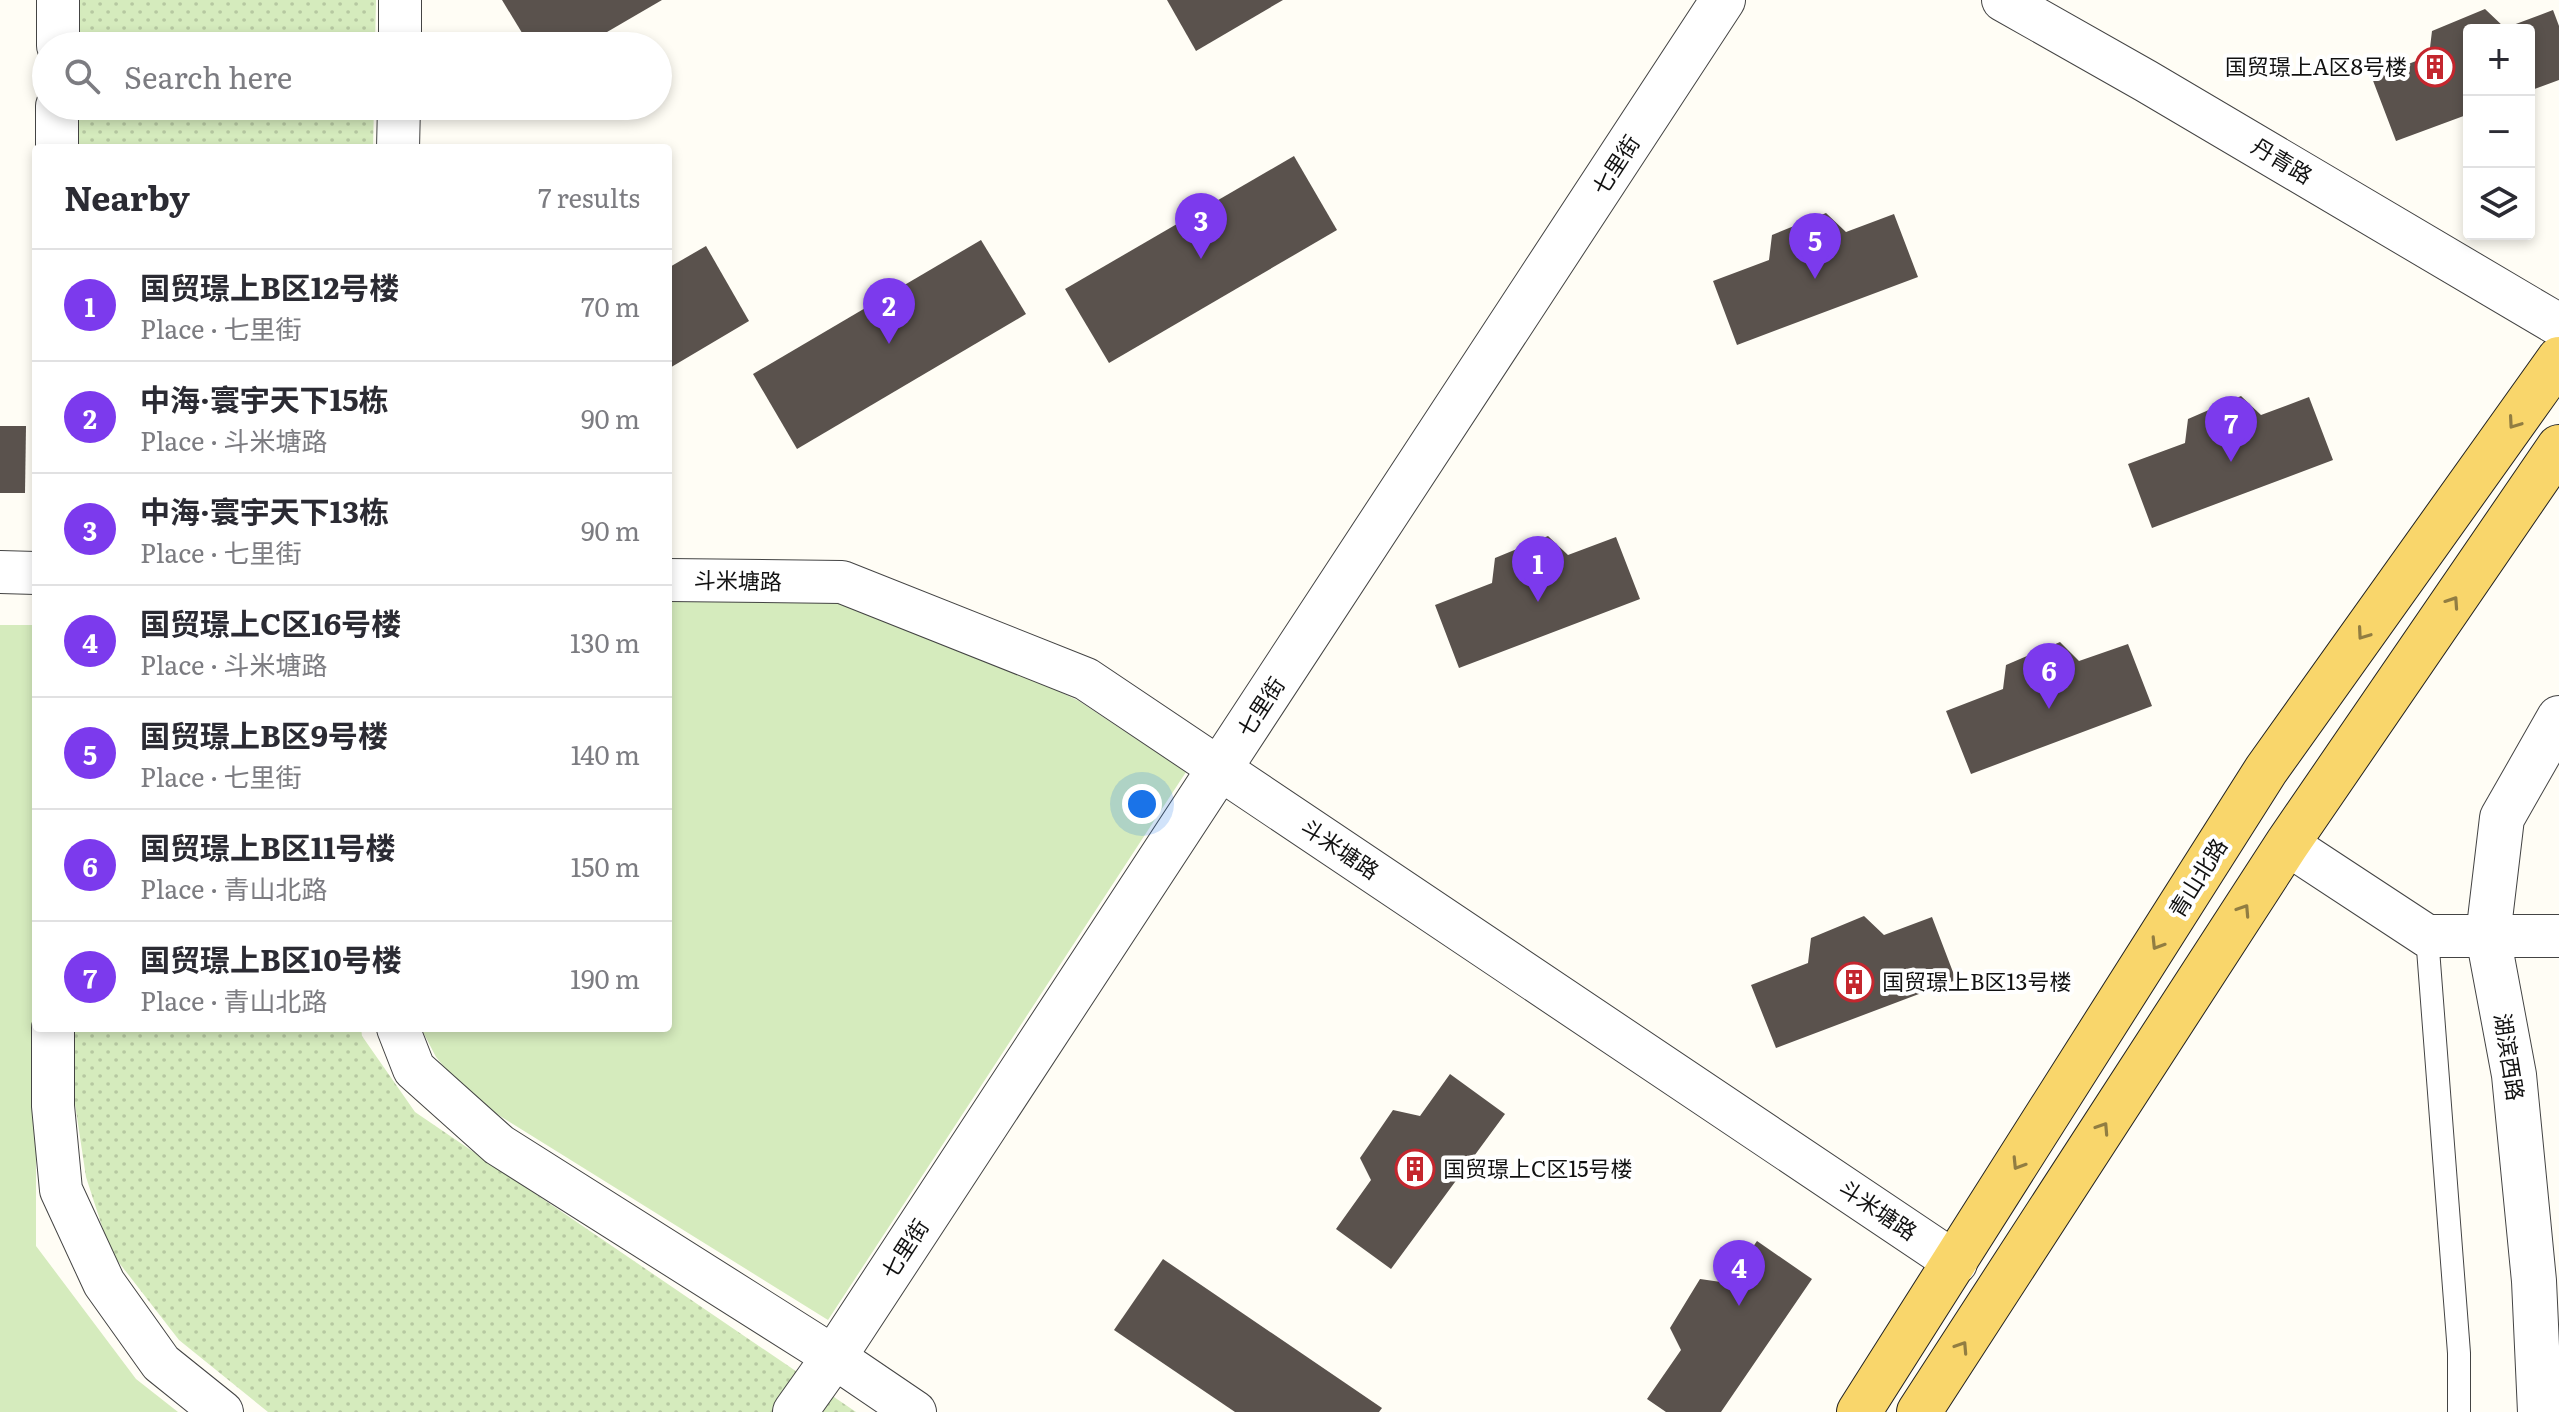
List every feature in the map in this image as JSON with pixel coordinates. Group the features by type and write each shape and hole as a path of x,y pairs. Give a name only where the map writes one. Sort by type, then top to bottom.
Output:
{"main road":[{"name":"青山北路","path":"1859,1412 2266,770 2559,359"},
{"path":"1919,1412 2287,844 2559,447"}],"street":[{"path":"58,0 58,32"},
{"path":"400,0 400,32"},
{"name":"七里街","path":"795,1412 1723,0"},
{"name":"丹青路","path":"2003,0 2559,325"},
{"path":"57,120 57,144"},
{"path":"398,144 399,120"},
{"path":"0,572 32,573"},
{"name":"斗米塘路","path":"672,580 842,582 1086,679 1956,1263"},
{"name":"湖滨西路","path":"2540,1412 2534,1281 2514,1075 2488,936 2502,818 2559,718"},
{"path":"2287,844 2427,936 2559,936"},
{"path":"53,1032 53,1106 61,1190 104,1283 161,1363 222,1412"},
{"path":"400,1032 414,1069 499,1145 834,1357 915,1412"}],"lane":[{"path":"2427,936 2458,1337 2459,1412"}],"green space":[{"path":"76,0 376,0 375,32 76,32"},
{"path":"76,120 374,120 373,144 76,144"},
{"path":"830,598 993,660 1079,701 1186,772 828,1320 468,1096 436,1057 423,1032 672,1032 672,599"},
{"path":"0,625 32,625 32,1032 36,1032 36,1246 136,1379 178,1412 0,1412"},
{"path":"75,1032 362,1032 415,1112 856,1412 268,1412 179,1340 110,1251 86,1177 75,1104"}],"building":[{"path":"502,0 662,0 607,32 521,32"},
{"path":"1167,0 1283,0 1196,51"},
{"name":"国贸璟上A区8号楼","path":"2485,9 2501,24 2463,24 2463,116 2396,141 2372,78 2429,56 2432,31"},
{"name":"国贸璟上A区8号楼","path":"2553,10 2559,26 2559,80 2535,89 2535,24 2516,24"},
{"path":"1294,156 1337,230 1109,363 1065,289"},
{"path":"1826,213 1846,232 1894,214 1918,277 1737,345 1713,281 1769,260 1772,235"},
{"path":"981,240 1026,314 797,449 753,374"},
{"path":"706,246 749,321 672,367 672,266"},
{"path":"2241,396 2261,415 2309,397 2333,460 2152,528 2128,464 2185,443 2188,419"},
{"path":"0,426 26,426 25,493 0,493"},
{"path":"1548,536 1568,555 1616,537 1640,599 1459,668 1435,605 1492,583 1495,558"},
{"path":"2060,642 2079,661 2128,644 2152,706 1971,774 1946,711 2003,689 2006,665"},
{"name":"国贸璟上B区13号楼","path":"1864,916 1884,935 1932,917 1956,980 1776,1048 1751,985 1808,963 1811,938"},
{"name":"国贸璟上C区15号楼","path":"1450,1074 1505,1114 1391,1269 1336,1229 1371,1180 1360,1158 1393,1110 1420,1116"},
{"path":"1757,1241 1812,1279 1721,1412 1666,1412 1647,1399 1681,1350 1670,1328 1700,1279 1728,1283"},
{"path":"1163,1259 1382,1408 1379,1412 1235,1412 1114,1330"}],"place":[{"name":"国贸璟上A区8号楼","path":"2435,67"},
{"name":"中海·寰宇天下13栋","path":"1201,259"},
{"name":"国贸璟上B区9号楼","path":"1815,279"},
{"name":"中海·寰宇天下15栋","path":"889,344"},
{"name":"国贸璟上B区10号楼","path":"2231,462"},
{"name":"国贸璟上B区12号楼","path":"1538,602"},
{"name":"国贸璟上B区11号楼","path":"2049,709"},
{"name":"国贸璟上B区13号楼","path":"1854,982"},
{"name":"国贸璟上C区15号楼","path":"1415,1169"},
{"name":"国贸璟上C区16号楼","path":"1739,1306"}]}
